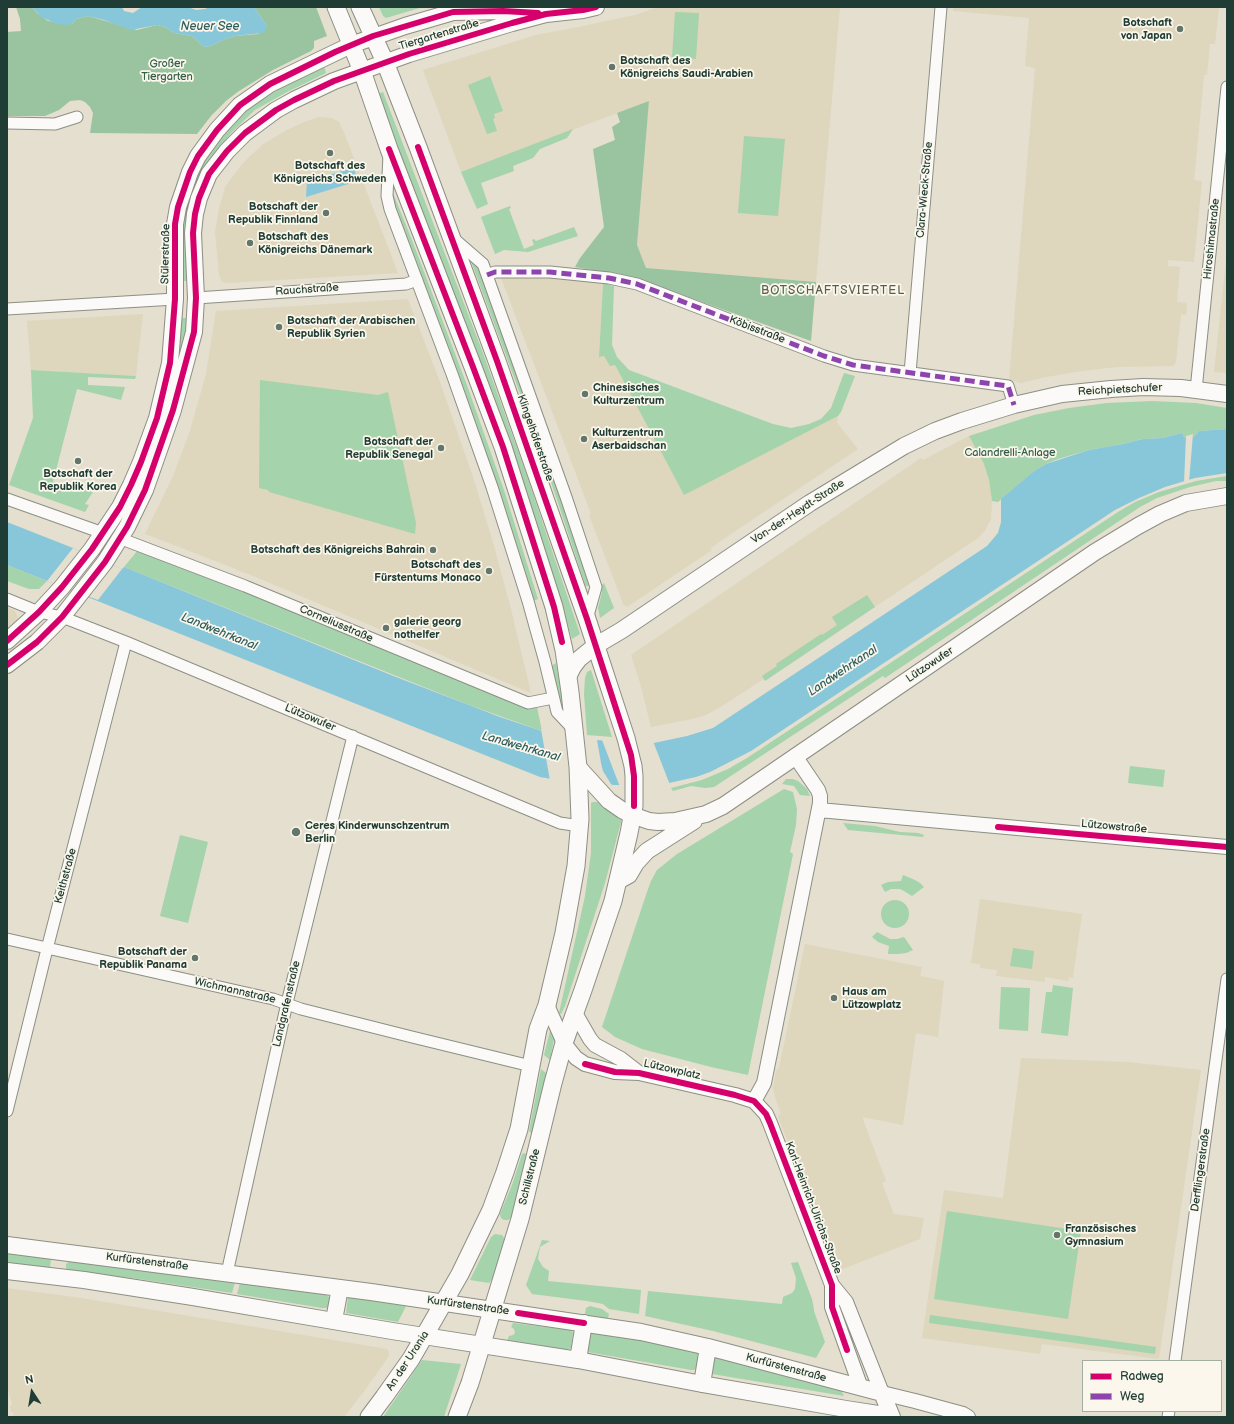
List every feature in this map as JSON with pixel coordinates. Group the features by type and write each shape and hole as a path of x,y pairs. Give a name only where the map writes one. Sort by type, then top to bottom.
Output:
{"main road":[{"path":"336,7 362,71 389,149 452,311 502,447 554,607 568,677 578,768 580,826 576,866 564,933 547,1005 538,1029 531,1066"},
{"name":"Klingelhöferstraße","path":"360,7 385,62 430,179 497,361 587,619 626,738 633,766 634,791 632,815"},
{"name":"Tiergartenstraße","path":"362,71 385,62 455,40 546,14 596,7"},
{"name":"Tiergartenstraße","path":"373,36 453,12 503,11 546,14"},
{"name":"Stülerstraße","path":"7,641 40,612 88,554 120,507 142,462 157,418 170,364 175,299 175,224 178,207 190,172 207,143 240,105 270,84 351,44 373,36"},
{"path":"7,665 37,642 62,618 105,562 134,514 145,490 173,410 194,332 196,298 193,233 195,214 206,180 213,168 245,133 276,110 331,83 362,71"},
{"name":"Stülerstraße","path":"175,299 196,298"},
{"name":"Reichpietschufer","path":"1014,406 1062,394 1111,389 1163,388 1227,394"},
{"name":"Von-der-Heydt-Straße","path":"595,646 634,622 810,503 904,446 962,421 1014,406"},
{"name":"Lützowufer","path":"578,768 598,791 617,807 632,815 649,821 658,822 706,814 723,806 1095,552 1160,514 1186,503 1227,496"},
{"path":"103,533 120,538"},
{"path":"568,677 579,659 595,646"},
{"path":"618,881 629,875 636,863 647,851 670,835 706,814"},
{"path":"564,1043 605,926 618,881 632,815"},
{"name":"Schillstraße","path":"492,1310 520,1219 564,1043"},
{"name":"Schillstraße","path":"444,1303 491,1210 505,1172 519,1129 531,1066"},
{"name":"Kurfürstenstraße","path":"7,1245 340,1288 641,1332 708,1347 882,1394"},
{"path":"7,1271 84,1280 578,1360 873,1415 894,1417"},
{"path":"334,1320 340,1288"},
{"name":"An der Urania","path":"369,1417 411,1359 444,1303"},
{"path":"457,1417 470,1383 492,1310"},
{"path":"578,1360 584,1323"},
{"path":"702,1384 708,1347"},
{"name":"Karl-Heinrich-Ulrichs-Straße","path":"861,1388 873,1415"},
{"name":"Karl-Heinrich-Ulrichs-Straße","path":"882,1394 894,1417"}],"street":[{"name":"Clara-Wieck-Straße","path":"910,372 941,7"},
{"name":"Hiroshimastraße","path":"1196,390 1227,87"},
{"path":"7,123 55,124 76,117"},
{"path":"389,149 387,196 390,209 462,402 508,535 544,654 557,712 575,732"},
{"name":"Klingelhöferstraße","path":"450,235 483,264 487,275 596,587 587,619"},
{"name":"Köbisstraße","path":"487,275 495,272 550,272 609,278 646,287 805,349 853,365 1008,386 1014,406"},
{"name":"Rauchstraße","path":"196,298 406,284 417,280"},
{"path":"7,309 175,299"},
{"path":"7,499 103,533"},
{"name":"Corneliusstraße","path":"120,538 245,586 528,703 553,698"},
{"name":"Lützowufer","path":"7,599 126,642 560,823 580,826"},
{"name":"Keithstraße","path":"7,1111 126,642"},
{"name":"Landgrafenstraße","path":"227,1273 287,1003 352,736"},
{"path":"754,1101 764,1083 819,810 820,800 818,790 795,756"},
{"name":"Lützowstraße","path":"819,810 1227,847"},
{"name":"Wichmannstraße","path":"7,939 274,999 301,1009 531,1066"},
{"name":"Derfflingerstraße","path":"1175,1360 1227,979"},
{"name":"Lützowplatz","path":"547,1005 564,1043 576,1058 585,1064 615,1072 639,1072 754,1101"},
{"name":"Lützowplatz","path":"575,1013 590,1039 595,1044 621,1059 639,1072"},
{"name":"Karl-Heinrich-Ulrichs-Straße","path":"754,1101 766,1114 770,1123 832,1285 846,1302 882,1394"},
{"name":"Karl-Heinrich-Ulrichs-Straße","path":"832,1285 832,1307 861,1388"},
{"name":"Kurfürstenstraße","path":"882,1394 915,1401 963,1414 968,1417"}],"shaded area":[{"path":"658,7 840,7 816,282 646,268 637,246 649,101 461,172 423,70 536,35 635,15"},
{"path":"953,7 1219,7 1215,44 1210,44 1207,75 1204,75 1194,180 1202,181 1194,262 1168,260 1168,266 1180,267 1177,302 1187,303 1186,315 1181,314 1176,362 1173,366 1117,367 1046,377 1021,383 1009,380 1035,68 1025,66 1029,18 953,11"},
{"path":"319,117 332,118 339,122 398,273 229,283 222,282 219,275 215,232 225,187 242,164 262,145 285,131"},
{"path":"1227,251 1227,373 1214,372"},
{"path":"501,278 557,278 603,283 599,357 604,356 615,365 684,494 838,416 837,423 858,449 719,542 711,548 712,550 627,607 626,605 624,606 589,515 591,514 576,474"},
{"path":"408,299 440,382 474,480 510,605 531,693 246,573 145,534 173,476 190,431 206,374 216,311"},
{"path":"143,314 136,376 31,370 27,321"},
{"path":"969,436 984,464 989,480 992,501 991,519 985,531 978,538 719,708 706,715 692,719 651,727 641,686 631,655 921,458 923,460"},
{"path":"7,607 15,611 18,620 16,626 10,633 7,630"},
{"path":"980,899 1082,914 1073,978 1069,977 1068,981 1045,977 1045,982 996,976 997,970 980,968 980,964 971,963"},
{"path":"805,944 922,967 920,976 944,981 938,1037 916,1033 903,1125 862,1117 886,1181 882,1183 894,1214 924,1218 920,1239 840,1270 793,1146 789,1145 778,1116 781,1114 773,1088 776,1071 779,1068"},
{"name":"Französisches Gymnasium","path":"1021,1058 1128,1062 1201,1070 1159,1359 1042,1344 1040,1354 922,1338 944,1190 1003,1198"},
{"path":"7,1288 81,1298 387,1349 389,1356 344,1417 12,1417 14,1413 11,1412 10,1407 12,1404 7,1387"}],"green space":[{"name":"Großer Tiergarten","path":"16,7 32,7 37,13 48,21 72,24 76,19 88,16 137,30 157,25 165,27 174,33 192,36 204,47 211,46 235,36 258,34 267,26 254,7 316,7 327,36 314,41 314,48 311,51 273,70 227,100 211,116 197,134 90,133 93,113 85,102 80,100 70,101 59,110 45,116 7,116 7,32 21,31 20,19"},
{"path":"379,7 423,7 386,18 383,16"},
{"path":"675,12 699,13 696,59 672,57"},
{"path":"324,66 326,73 255,110 232,132 213,156 207,166 190,281 182,281 181,240 184,215 195,176 209,151 240,115 252,105 284,86"},
{"path":"490,76 503,111 494,114 495,118 493,119 497,131 487,134 468,85"},
{"path":"383,92 483,353 527,476 580,634 572,639 529,499 492,392 377,94"},
{"path":"649,101 637,245 646,268 816,282 811,341 632,277 575,267 580,258 604,227 593,149 615,140 612,127 620,122 617,113"},
{"path":"573,129 567,138 540,149 533,158 513,166 514,171 481,183 488,204 477,209 461,172"},
{"path":"744,136 785,139 778,216 738,213"},
{"path":"393,193 468,388 505,493 538,599 533,601 477,428 393,207"},
{"path":"510,206 511,208 509,209 524,249 534,245 532,240 534,239 536,241 574,227 578,236 528,252 504,250 495,254 481,217"},
{"path":"469,256 476,262 488,291 591,584 588,586 585,584 535,434"},
{"path":"603,283 614,286 612,345 617,357 629,370 773,424 791,428 809,424 821,419 831,408 844,373 855,376 841,412 838,416 684,495 615,365 610,366 604,356 599,357"},
{"path":"180,318 188,318 182,364 174,361"},
{"path":"31,370 136,376 135,379 88,377 88,385 125,387 121,400 77,389 53,482 93,492 85,504 89,505 85,512 9,485 33,418"},
{"path":"260,380 378,395 388,392 416,523 415,534 259,488"},
{"name":"Calandrelli-Anlage","path":"1152,401 1196,403 1227,408 1227,429 1199,431 1195,436 1186,438 1182,433 1162,438 1143,439 1089,450 1058,459 1034,471 998,502 992,501 989,480 984,464 969,436 1034,415 1069,408 1107,403"},
{"path":"1227,476 1227,481 1216,481 1190,487 1157,498 1140,507 885,678 883,676 714,787 705,788 691,786 673,791 671,788 702,780 728,769 747,758 1135,502 1159,492 1196,481"},
{"path":"138,550 537,707 542,731 469,705 124,567"},
{"path":"7,565 47,581 39,589 29,589 7,581"},
{"path":"604,583 614,608 600,618 598,608 602,585"},
{"path":"867,595 875,607 765,681 762,676 777,666 776,664 837,625 832,617"},
{"path":"556,663 562,705 559,706 551,666"},
{"path":"591,670 612,737 587,735 584,694 585,678 587,672"},
{"path":"1130,766 1165,770 1163,787 1128,783"},
{"path":"786,779 798,781 807,789 810,796 800,795 794,786 782,784"},
{"path":"784,789 793,792 797,809 796,825 790,852 793,854 748,1075 642,1049 615,1037 602,1027 647,892 657,870 677,854"},
{"path":"603,802 622,818 605,883 565,1006 561,1014 559,1013 585,896 591,853 591,803"},
{"path":"843,823 875,826 900,832 918,833 924,835 923,837 848,830"},
{"path":"180,835 208,842 188,923 160,916"},
{"path":"903,875 915,880 924,887 912,896 900,889 891,889 885,892 881,885 888,882 901,881"},
{"path":"895,900 905,904 909,914 905,924 895,928 885,924 881,914 885,904"},
{"path":"877,932 890,939 904,937 913,950 906,953 888,954 889,946 878,942 872,937"},
{"path":"1013,948 1034,951 1032,969 1010,966"},
{"path":"1053,985 1073,988 1068,1036 1041,1033 1046,992 1052,992"},
{"path":"1001,987 1030,988 1028,1031 999,1029"},
{"path":"550,1031 553,1032 554,1039 550,1060 544,1055"},
{"path":"541,1069 547,1074 533,1132 531,1133 529,1131"},
{"path":"524,1153 527,1155 512,1217 508,1220 504,1220 501,1218 500,1214 512,1185 522,1154"},
{"path":"947,1211 1081,1231 1068,1319 934,1299"},
{"path":"495,1234 502,1235 504,1238 504,1243 493,1278 489,1283 470,1280 491,1237"},
{"path":"542,1240 550,1241 540,1247 538,1259 543,1267 549,1271 548,1281 641,1290 639,1314 609,1309 603,1304 587,1301 532,1294 526,1285"},
{"path":"7,1253 51,1259 50,1268 7,1263"},
{"path":"70,1261 235,1282 232,1293 139,1279 70,1271 66,1268 66,1264"},
{"path":"798,1262 812,1299 814,1311 825,1342 816,1358 713,1331 645,1316 648,1291 782,1304 783,1297 792,1293 795,1289 796,1278 791,1263"},
{"path":"240,1283 325,1294 329,1297 329,1305 327,1308 322,1308 237,1294"},
{"path":"348,1297 407,1304 398,1322 346,1313"},
{"path":"590,1306 602,1309 609,1314 608,1318 606,1320 585,1314 586,1308"},
{"path":"930,1315 1156,1347 1155,1354 929,1323"},
{"path":"513,1323 571,1330 573,1333 571,1348 567,1350 507,1341 509,1336 515,1333 514,1329 511,1327"},
{"path":"606,1331 698,1352 697,1368 691,1370 587,1352 589,1333"},
{"path":"714,1356 840,1388 844,1396 712,1374"},
{"path":"422,1360 461,1364 444,1417 383,1417"}],"water":[{"name":"Neuer See","path":"32,7 122,7 124,11 133,13 142,7 188,7 196,10 209,7 254,7 267,26 266,30 262,33 235,36 211,46 204,47 192,36 174,33 165,27 157,25 131,30 88,16 76,19 72,24 57,24 41,17"},
{"path":"354,168 358,181 306,197 307,181"},
{"name":"Landwehrkanal","path":"1227,429 1227,473 1195,478 1165,487 1115,510 751,751 710,772 696,777 669,783 650,785 606,785 563,781 540,777 7,565 7,522 122,569 124,567 396,677 500,717 542,731 595,740 654,743 687,736 713,728 987,546 998,533 1001,522 1001,499 1034,471 1046,464 1089,450 1143,439 1162,438 1182,433 1186,438 1195,436 1199,431"}],"pier":[{"path":"1193,434 1189,482 1184,483 1186,436"},
{"path":"73,548 122,569 98,600 47,581"},
{"path":"541,729 595,738 653,741 670,785 618,788 620,787 602,740 597,740 603,771 611,784 617,788 550,781"}],"marked path":[{"path":"487,275 495,272 550,272 609,278 637,284 824,356 853,365 1008,386 1014,405"}],"cycle path":[{"path":"7,665 37,642 62,617 105,562 127,527 145,490 173,410 194,332 196,298 193,233 195,214 199,198 209,174 227,151 245,133 276,110 334,81 409,54 512,23 546,14 596,7"},
{"path":"7,641 39,612 62,587 92,549 120,507 141,462 157,418 170,363 175,299 175,224 178,207 190,172 198,156 217,130 240,105 270,84 335,52 373,36 453,12 503,11 538,13"},
{"path":"418,147 497,361 587,619 631,755 634,776 634,806"},
{"path":"389,149 503,447 554,607 562,642"},
{"path":"998,827 1227,847"},
{"path":"585,1064 615,1072 639,1073 735,1095 754,1101 766,1114 832,1285 832,1307 847,1350"},
{"path":"518,1313 584,1323"}],"place":[{"name":"Botschaft von Japan","path":"1180,29"},
{"name":"Botschaft des Königreichs Saudi-Arabien","path":"612,67"},
{"name":"Botschaft des Königreichs Schweden","path":"330,153"},
{"name":"Botschaft der Republik Finnland","path":"326,213"},
{"name":"Botschaft des Königreichs Dänemark","path":"250,243"},
{"name":"Botschaft der Arabischen Republik Syrien","path":"279,327"},
{"name":"Chinesisches Kulturzentrum","path":"585,394"},
{"name":"Kulturzentrum Aserbaidschan","path":"584,439"},
{"name":"Botschaft der Republik Senegal","path":"441,448"},
{"name":"Botschaft der Republik Korea","path":"78,461"},
{"name":"Botschaft des Königreichs Bahrain","path":"433,550"},
{"name":"Botschaft des Fürstentums Monaco","path":"489,571"},
{"name":"galerie georg nothelfer","path":"386,628"},
{"name":"Ceres Kinderwunschzentrum Berlin","path":"296,832"},
{"name":"Botschaft der Republik Panama","path":"195,958"},
{"name":"Haus am Lützowplatz","path":"834,998"},
{"name":"Französisches Gymnasium","path":"1057,1235"}],"district":[{"name":"BOTSCHAFTSVIERTEL","path":"833,291"}]}
